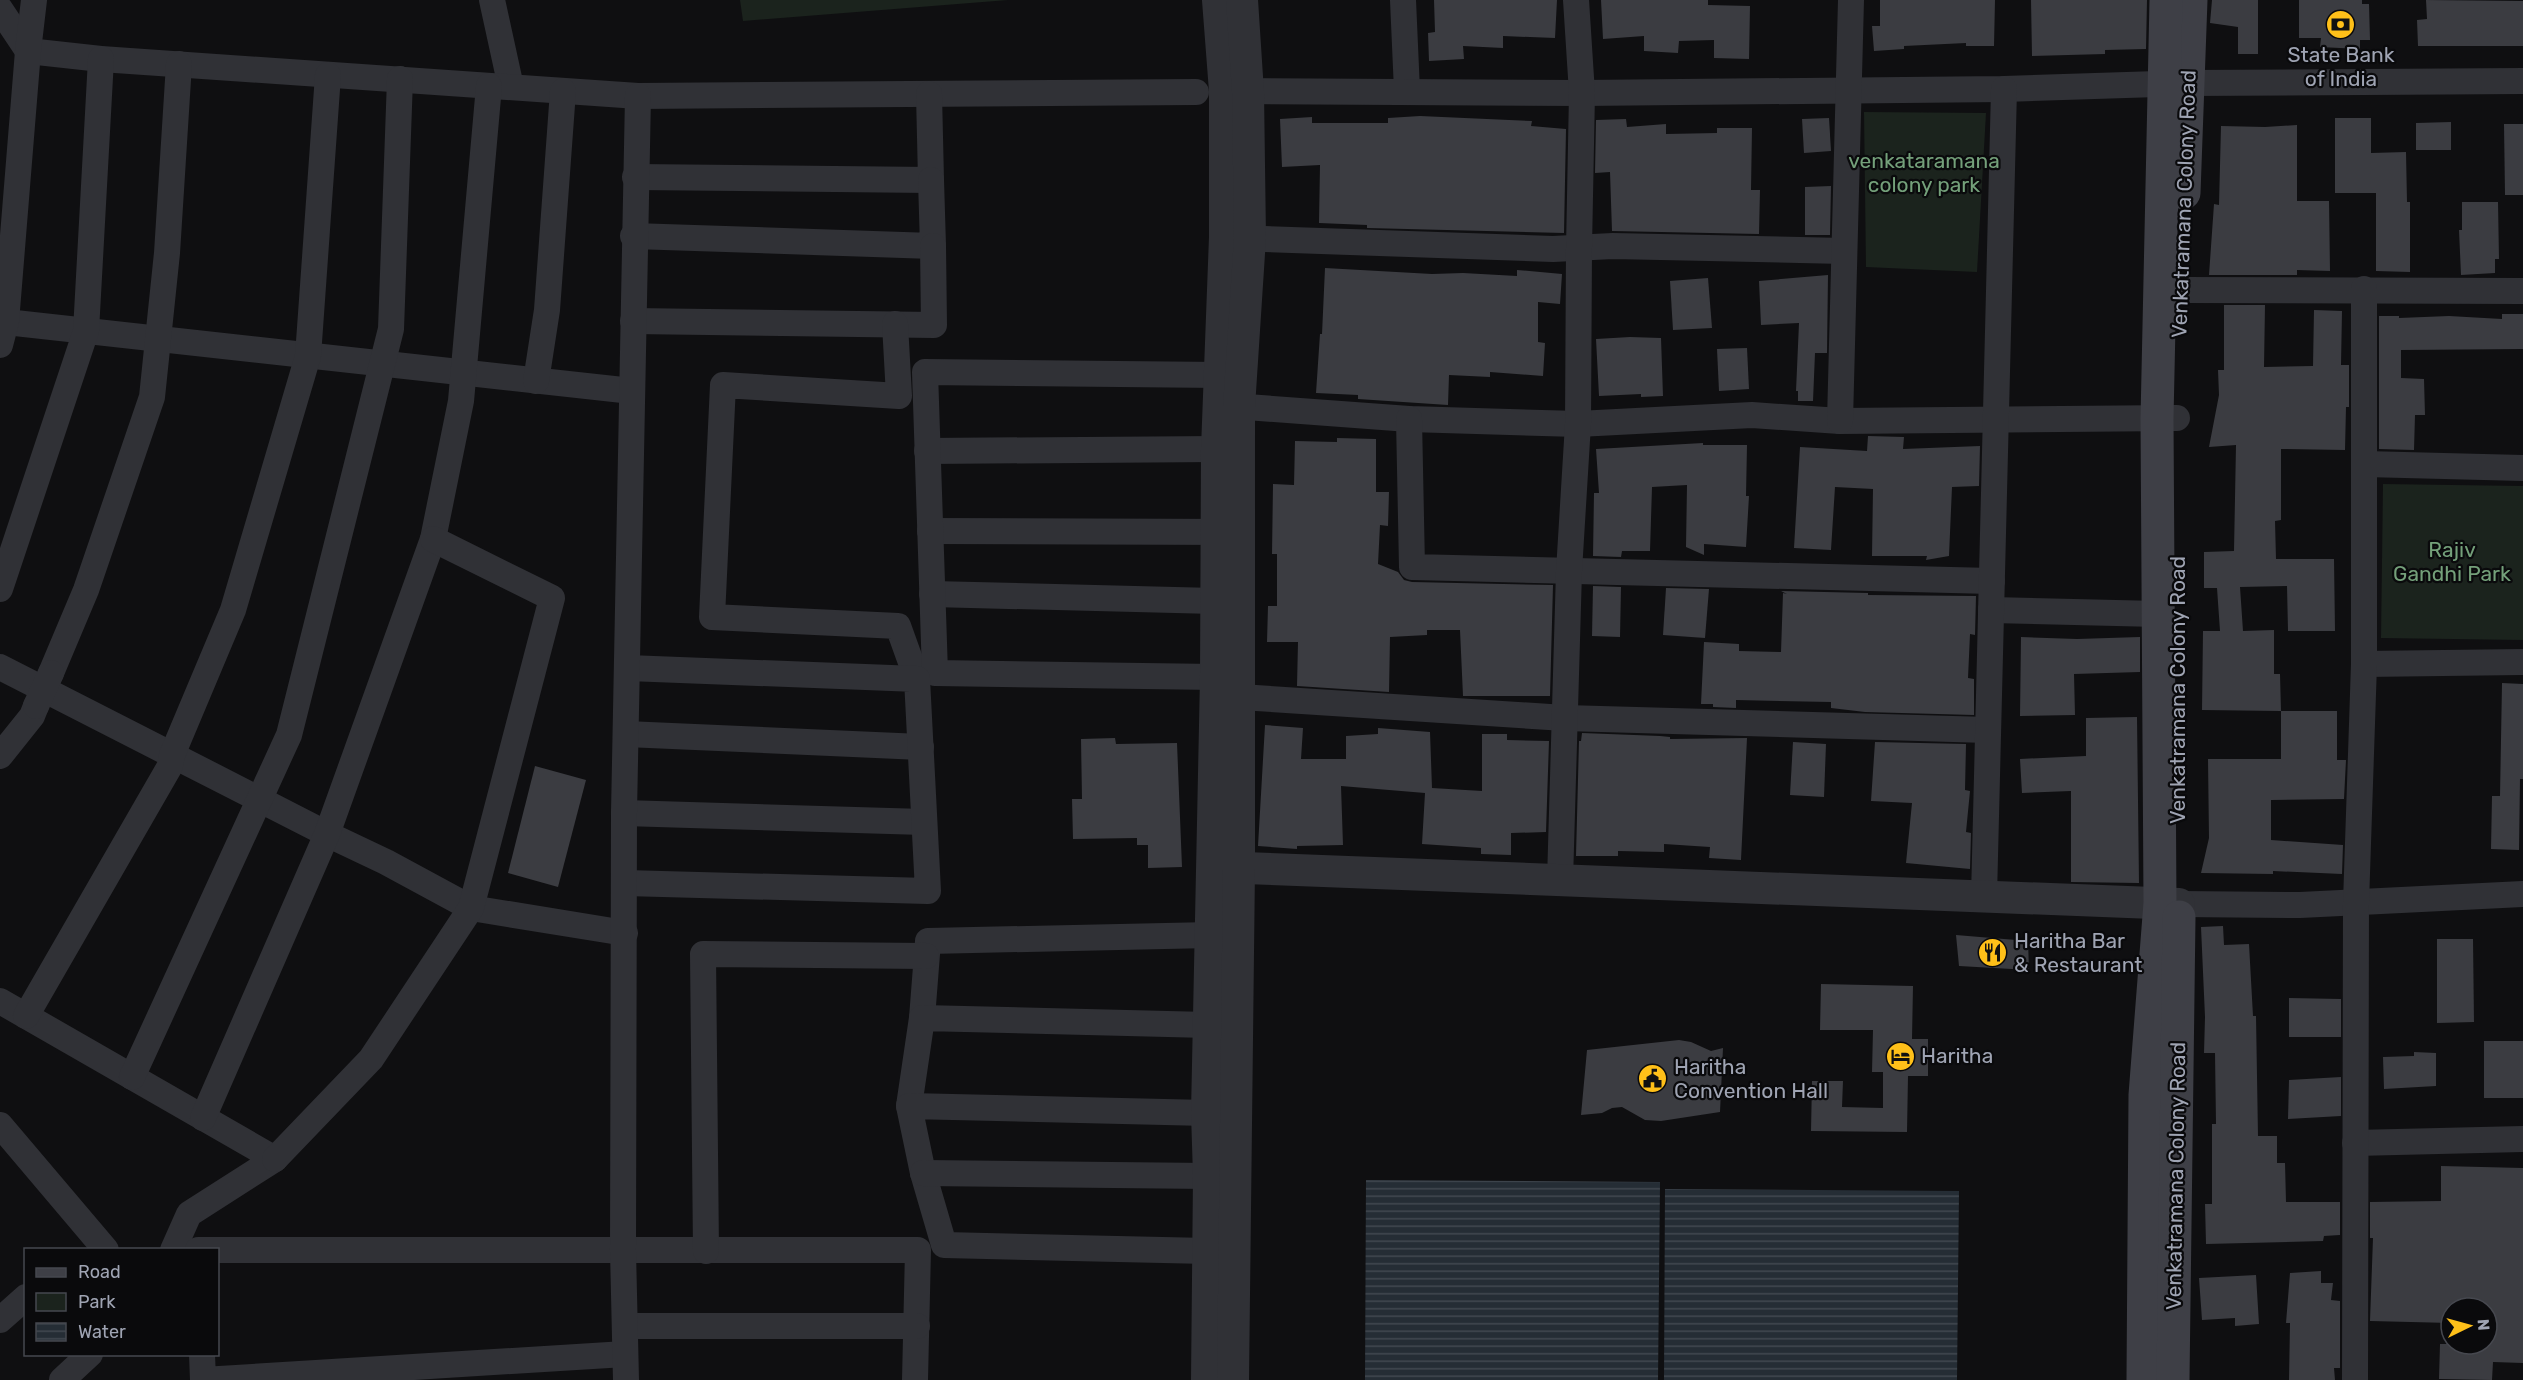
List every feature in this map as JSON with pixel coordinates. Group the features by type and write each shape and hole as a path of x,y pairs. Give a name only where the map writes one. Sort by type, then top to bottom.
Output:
{"main road":[{"path":"2143,1380 2145,1095 2169,903 2158,614 2167,418 2176,83 2166,0"},
{"name":"Venkatramana Colony Road","path":"2173,1380 2167,418 2181,290 2176,83 2191,0"}],"street":[{"path":"34,0 3,334 86,331 632,391"},
{"path":"203,1118 327,834 433,539 461,401 500,86 492,0"},
{"path":"1218,0 1233,50"},
{"path":"1233,1380 1225,868 1216,677 1215,601 1227,532 1227,396 1238,238 1223,92 1242,0"},
{"path":"1403,0 1407,91"},
{"path":"1560,881 1569,571 1578,424 1582,93 1576,0"},
{"path":"1840,421 1851,0"},
{"path":"0,9 28,51"},
{"path":"28,51 101,59 638,96 1407,91 1582,93 2004,89 2176,83 2523,81"},
{"path":"0,589 86,331 101,59"},
{"path":"0,756 32,716 51,673 86,590 152,397 167,253 179,64"},
{"path":"26,1016 170,766 172,755 233,610 308,356 327,75"},
{"path":"132,1077 289,735 391,329 400,80"},
{"path":"1984,897 2004,89"},
{"path":"536,381 547,310 563,91"},
{"path":"633,321 934,325 928,94"},
{"path":"626,1380 623,1251 626,933 624,813 633,236 638,96"},
{"path":"635,177 931,180"},
{"path":"633,236 933,246"},
{"path":"1238,238 1475,247 1613,246 1844,251"},
{"path":"2355,1380 2356,903 2364,664 2364,289"},
{"path":"2181,290 2523,291"},
{"path":"625,884 928,891 917,679 898,626 712,617 723,385 899,396 896,324"},
{"path":"1216,677 935,673 925,372 1227,396 1409,419 1578,424 1752,415 1840,421 2167,418"},
{"path":"1207,1380 1209,1176 1207,1113 1211,935 1225,868 1240,697 1227,532 1217,449 1227,396"},
{"path":"1409,419 1412,567 1992,581"},
{"path":"927,451 1217,449"},
{"path":"2364,464 2523,468"},
{"path":"930,531 1227,532"},
{"path":"174,1248 189,1214 275,1159 371,1059 471,908 552,598 433,539"},
{"path":"932,594 1215,601"},
{"path":"1991,610 2158,614"},
{"path":"2364,664 2523,662"},
{"path":"0,667 386,862 471,908 626,933"},
{"path":"628,668 917,679"},
{"path":"1240,697 1565,718 1988,730"},
{"path":"626,734 921,747"},
{"path":"624,813 924,822"},
{"path":"1225,868 2169,903 2356,903 2523,894"},
{"path":"1208,1251 944,1245 923,1173 909,1106 922,1018 928,941 1211,935"},
{"path":"705,1251 703,954 926,956"},
{"path":"0,1001 275,1159"},
{"path":"922,1018 1208,1025"},
{"path":"909,1106 1207,1113"},
{"path":"0,1125 93,1245"},
{"path":"2355,1143 2523,1139"},
{"path":"923,1173 1209,1176"},
{"path":"219,1250 918,1251 915,1380"},
{"path":"0,1320 24,1299"},
{"path":"625,1326 917,1326"},
{"path":"202,1356 202,1380 626,1354"},
{"path":"62,1380 88,1356"}],"green space":[{"path":"740,0 1008,0 743,21"},
{"name":"venkataramana colony park","path":"1864,112 1986,113 1977,272 1866,267"},
{"name":"Rajiv Gandhi Park","path":"2383,484 2523,486 2523,640 2381,638"}],"water":[{"path":"1366,1180 1660,1182 1658,1380 1365,1380"},
{"path":"1665,1189 1959,1191 1957,1380 1664,1380"}],"building":[{"path":"1434,0 1557,0 1555,38 1503,36 1503,48 1463,46 1464,59 1429,61 1428,33 1435,32"},
{"path":"1601,0 1708,0 1708,5 1750,6 1749,59 1714,58 1714,40 1679,41 1678,53 1644,51 1644,36 1603,39"},
{"path":"1880,0 1995,0 1994,46 1966,46 1966,43 1904,46 1904,49 1874,51 1872,26 1880,26"},
{"path":"2031,0 2147,0 2146,49 2105,50 2105,54 2032,56"},
{"path":"2212,0 2258,0 2258,54 2238,54 2238,27 2210,23"},
{"name":"State Bank of India","path":"2299,0 2362,0 2362,4 2369,4 2370,40 2360,40 2360,49 2320,47 2321,38 2299,38"},
{"path":"2426,0 2523,1 2523,46 2418,46 2417,20 2427,19"},
{"path":"1420,116 1532,121 1531,126 1566,129 1564,233 1367,228 1367,225 1319,223 1320,165 1282,167 1280,119 1312,117 1312,123 1388,123 1388,118"},
{"path":"1829,118 1831,151 1804,153 1802,119"},
{"path":"2335,118 2371,118 2371,153 2406,152 2407,202 2410,202 2410,272 2376,271 2376,193 2335,193"},
{"path":"1626,119 1627,127 1666,124 1666,134 1717,133 1717,128 1752,128 1751,190 1760,190 1759,234 1612,231 1610,172 1595,173 1596,120"},
{"path":"2451,122 2451,150 2416,150 2416,123"},
{"path":"2504,124 2523,124 2523,195 2505,195"},
{"path":"2297,125 2297,201 2329,201 2330,271 2297,270 2297,275 2209,275 2214,204 2219,205 2221,126"},
{"path":"1831,186 1830,235 1805,235 1805,187"},
{"path":"2462,202 2498,202 2499,259 2495,259 2495,273 2461,275 2459,230 2462,230"},
{"path":"1325,268 1432,274 1517,276 1517,270 1562,274 1560,304 1538,302 1538,342 1545,343 1543,376 1490,372 1490,377 1449,375 1448,405 1358,399 1358,395 1316,393"},
{"path":"1828,275 1827,353 1815,353 1813,401 1798,401 1798,391 1796,391 1799,323 1761,325 1759,281"},
{"path":"1708,278 1712,328 1673,330 1670,281"},
{"path":"2224,305 2265,305 2264,367 2313,366 2314,310 2342,311 2341,365 2349,365 2349,407 2346,407 2345,450 2281,449 2281,520 2275,521 2276,559 2334,559 2335,631 2288,631 2287,586 2240,587 2243,631 2274,630 2274,674 2280,674 2281,711 2202,710 2203,631 2220,631 2217,588 2204,588 2204,552 2234,551 2236,445 2209,447 2219,395 2218,370 2224,370"},
{"path":"2502,314 2523,314 2523,349 2401,350 2401,378 2424,379 2425,415 2415,415 2414,450 2379,449 2379,316 2502,319"},
{"path":"1661,338 1663,396 1641,397 1641,394 1599,396 1596,339"},
{"path":"1747,348 1749,389 1719,391 1717,349"},
{"path":"1868,436 1904,437 1903,449 1980,446 1979,486 1952,487 1949,556 1926,560 1927,556 1872,556 1873,489 1835,487 1831,550 1794,548 1800,447 1867,451"},
{"path":"1337,438 1376,439 1376,492 1389,492 1388,526 1380,525 1378,564 1398,572 1404,580 1412,582 1553,585 1550,696 1463,696 1460,630 1427,630 1427,635 1390,637 1389,692 1297,686 1298,642 1267,642 1268,606 1277,606 1277,554 1272,554 1273,484 1294,485 1295,441 1337,442"},
{"path":"1703,443 1703,445 1747,445 1746,496 1749,496 1746,547 1704,544 1704,555 1686,547 1687,485 1652,487 1650,551 1622,551 1621,557 1593,556 1594,493 1599,493 1596,449"},
{"path":"1593,586 1621,587 1620,637 1592,636"},
{"path":"1666,588 1709,589 1705,638 1663,635"},
{"path":"1781,591 1976,596 1975,635 1970,634 1968,678 1974,679 1974,715 1865,712 1831,708 1831,702 1736,700 1736,708 1701,704 1704,642 1739,644 1739,651 1781,652 1783,593 1787,594"},
{"path":"2021,637 2077,639 2140,637 2140,672 2074,674 2075,715 2020,716"},
{"path":"2502,683 2523,684 2523,779 2520,779 2519,850 2491,849 2492,796 2500,796"},
{"path":"2281,711 2337,711 2337,760 2346,760 2344,799 2271,800 2271,840 2343,845 2342,874 2273,871 2273,874 2201,873 2209,838 2208,759 2281,759"},
{"path":"2137,717 2139,883 2071,882 2071,791 2022,793 2020,759 2086,756 2086,718"},
{"path":"1265,725 1303,728 1301,759 1346,759 1346,736 1378,734 1378,728 1430,732 1432,788 1482,791 1482,734 1507,734 1507,740 1549,741 1546,832 1511,833 1511,855 1481,854 1481,848 1422,844 1425,793 1341,786 1343,845 1297,846 1297,849 1258,846"},
{"path":"1582,733 1660,736 1670,737 1670,739 1747,738 1741,860 1709,858 1710,847 1664,844 1664,852 1618,851 1618,856 1576,856 1579,741 1581,741"},
{"path":"1115,738 1116,744 1177,743 1182,867 1148,868 1148,845 1137,845 1137,838 1073,839 1072,799 1082,799 1081,739"},
{"path":"1793,742 1826,744 1824,797 1790,795"},
{"path":"1875,742 1966,744 1965,790 1970,791 1966,832 1971,833 1970,869 1906,863 1912,803 1871,801"},
{"path":"535,766 586,780 558,887 508,873"},
{"path":"2223,926 2224,945 2249,944 2253,1016 2256,1016 2258,1136 2277,1136 2277,1163 2285,1163 2286,1202 2340,1202 2340,1235 2324,1236 2323,1241 2206,1244 2205,1204 2212,1204 2212,1124 2216,1124 2215,1053 2204,1053 2205,1017 2201,927"},
{"name":"Haritha Bar & Restaurant","path":"1956,935 2028,941 2029,970 1959,966"},
{"path":"2437,939 2473,939 2474,1022 2437,1023"},
{"name":"Haritha","path":"1821,984 1913,986 1912,1039 1928,1039 1928,1076 1908,1076 1907,1132 1811,1131 1812,1081 1843,1081 1842,1107 1883,1108 1883,1072 1872,1072 1873,1030 1820,1030"},
{"path":"2289,998 2341,999 2341,1037 2289,1037"},
{"name":"Haritha Convention Hall","path":"1679,1040 1691,1042 1711,1051 1723,1048 1720,1112 1661,1121 1645,1120 1622,1107 1612,1108 1602,1113 1581,1115 1587,1050"},
{"path":"2484,1041 2523,1041 2523,1098 2484,1098"},
{"path":"2414,1052 2436,1053 2436,1086 2384,1089 2383,1057 2414,1056"},
{"path":"2341,1077 2341,1116 2288,1119 2289,1080"},
{"path":"2441,1166 2523,1168 2523,1363 2493,1362 2492,1380 2439,1379 2440,1356 2499,1356 2499,1296 2439,1296 2439,1323 2370,1321 2373,1238 2370,1238 2370,1202 2441,1201"},
{"path":"2321,1271 2321,1283 2333,1283 2331,1300 2340,1301 2340,1368 2334,1368 2335,1380 2289,1380 2290,1323 2286,1323 2290,1273"},
{"path":"2256,1275 2259,1324 2235,1326 2235,1318 2202,1320 2199,1278"}],"place":[{"name":"State Bank of India","path":"2341,24"},
{"name":"Haritha Bar & Restaurant","path":"1993,953"},
{"name":"Haritha","path":"1900,1056"},
{"name":"Haritha Convention Hall","path":"1653,1079"}]}
